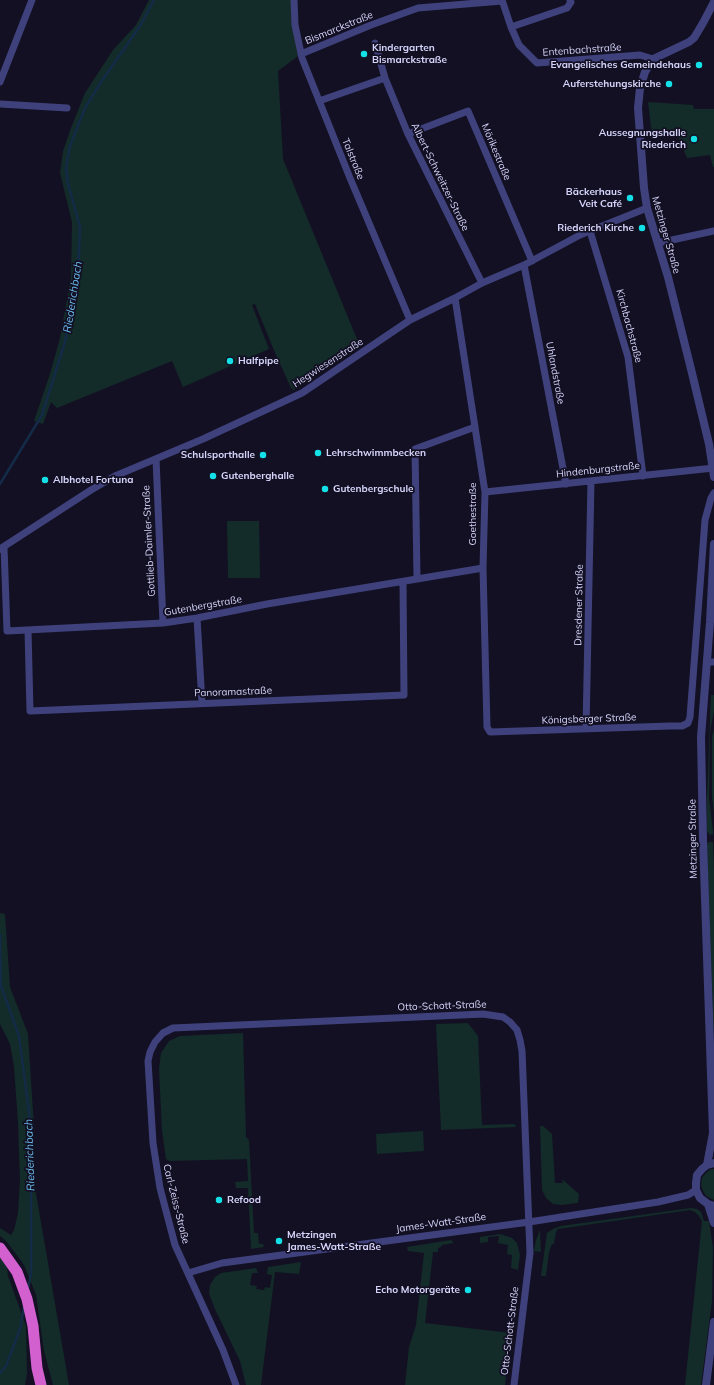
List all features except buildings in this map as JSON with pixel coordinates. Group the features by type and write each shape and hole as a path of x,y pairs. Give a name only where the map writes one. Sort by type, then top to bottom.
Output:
{"highway":[{"path":"0,1248 16,1272 27,1299 34,1326 37,1368 41,1385"},
{"path":"35,1385 37,1368"}],"street":[{"path":"0,82 32,0"},
{"name":"Talstraße","path":"294,0 295,25 301,54 350,178 410,320"},
{"name":"Bismarckstraße","path":"301,54 371,25 418,8 502,0"},
{"name":"Entenbachstraße","path":"502,0 519,45 537,63 640,55 653,60"},
{"path":"511,27 567,8 570,0"},
{"path":"653,60 694,38 714,2"},
{"name":"Albert-Schweitzer-Straße","path":"375,43 385,78 408,134 482,283"},
{"name":"Metzinger Straße","path":"653,60 645,72 640,88 638,108 644,188 647,208 658,243 691,369 714,468 714,477"},
{"path":"319,101 385,78"},
{"path":"0,104 67,108"},
{"name":"Mörikestraße","path":"408,134 468,111 532,261"},
{"name":"Hegwiesenstraße","path":"2,548 108,479 210,436 302,393 410,320 482,283 524,265 590,231 647,208"},
{"name":"Kirchbachstraße","path":"590,231 628,357 643,476"},
{"path":"658,243 714,231"},
{"name":"Uhlandstraße","path":"524,265 566,484"},
{"name":"Goethestraße","path":"455,298 485,492 483,568 487,727 490,732"},
{"path":"417,578 415,449 475,427"},
{"name":"Gottlieb-Daimler-Straße","path":"156,458 163,623"},
{"name":"Hindenburgstraße","path":"485,492 714,468"},
{"name":"Dresdener Straße","path":"586,729 591,481"},
{"name":"Königsberger Straße","path":"490,732 682,726 688,723 690,717 705,520 714,493"},
{"name":"Metzinger Straße","path":"711,1164 713,1135 701,737 711,662 714,544"},
{"name":"Gutenbergstraße","path":"2,548 7,631 163,623 267,604 403,582 417,578 483,568"},
{"name":"Panoramastraße","path":"28,630 30,711 404,695 403,582"},
{"path":"197,618 202,703"},
{"name":"Otto-Schott-Straße","path":"155,1042 163,1033 173,1028 483,1014 503,1017 510,1022 517,1030 522,1051 530,1253 514,1385"},
{"name":"Carl-Zeiss-Straße","path":"155,1042 150,1052 148,1061 151,1119 156,1166 175,1245 223,1350 236,1385"},
{"path":"711,1164 702,1169 698,1175 696,1190 700,1198 711,1205 714,1224"},
{"name":"James-Watt-Straße","path":"188,1273 222,1264 529,1222 658,1202 688,1195 696,1190"},
{"path":"706,1385 714,1322"}],"green space":[{"path":"149,0 291,0 298,56 278,71 283,159 359,344 294,390 291,388 255,304 252,305 269,349 183,387 172,361 57,408 51,402 43,424 34,421 50,374 60,338 71,278 72,222 60,173 63,151 85,93 113,50 136,25"},
{"path":"648,102 693,105 694,109 714,109 714,167 710,155 687,158 677,134 652,135"},
{"path":"227,521 259,521 260,578 228,578"},
{"path":"711,695 714,695 714,711 710,731 709,798 713,834 710,835 707,831 707,797"},
{"path":"714,729 714,814 712,797 712,736"},
{"path":"709,842 713,842 714,871 714,1044 707,844"},
{"path":"0,913 5,914 10,987 28,1034 34,1127 33,1176 69,1385 53,1385 44,1351 36,1295 24,1265 7,1242 0,1236 0,1228 11,1235 14,1230 18,1213 20,1180 14,1067 10,1044 0,1024"},
{"path":"468,1023 478,1036 482,1125 515,1124 516,1127 441,1130 436,1024"},
{"path":"243,1033 246,1137 249,1140 254,1233 258,1233 259,1244 263,1244 264,1247 251,1249 248,1188 236,1188 235,1182 248,1181 247,1159 169,1161 166,1159 162,1131 159,1069 161,1053 169,1041 180,1036"},
{"path":"540,1126 543,1126 552,1134 555,1183 563,1183 562,1179 579,1194 578,1203 561,1205 553,1204 546,1198 542,1190"},
{"path":"423,1131 424,1151 377,1154 376,1134"},
{"path":"711,1169 714,1169 714,1200 706,1196 701,1185 702,1178"},
{"path":"691,1208 697,1209 701,1212 704,1221 709,1221 713,1248 712,1301 701,1385 685,1385 702,1221 695,1212 690,1210 558,1229 554,1244 552,1244 549,1252 546,1276 541,1276 547,1233 553,1229 561,1226"},
{"path":"540,1230 541,1252 534,1251"},
{"path":"500,1234 512,1238 517,1243 520,1255 518,1270 511,1268 512,1255 507,1254 508,1245 498,1243 499,1236 488,1237 488,1242 480,1243 480,1237"},
{"path":"451,1240 454,1243 442,1245 438,1248 438,1252 433,1252 425,1323 511,1333 505,1385 405,1385 409,1347 416,1325 424,1253 408,1251 407,1247"},
{"path":"0,1256 7,1268 8,1276 26,1326 27,1373 25,1385 0,1385"},
{"path":"301,1262 299,1274 275,1272 261,1385 246,1385 240,1361 214,1307 209,1293 210,1285 215,1277 221,1273 256,1268 258,1273 252,1273 250,1285 257,1286 256,1289 264,1290 265,1287 270,1288 272,1275 267,1274 268,1267"}],"waterway":[{"name":"Riederichbach","path":"0,484 42,415 65,342 78,275 80,227 68,184 66,168 70,146 85,108 140,26 154,0"},
{"name":"Riederichbach","path":"0,935 1,986 19,1036 31,1127 31,1273 28,1288"},
{"name":"Riederichbach","path":"0,1373 6,1366 20,1329 24,1307"}],"place":[{"name":"Kindergarten Bismarckstraße","path":"364,54"},
{"name":"Evangelisches Gemeindehaus","path":"699,65"},
{"name":"Auferstehungskirche","path":"669,84"},
{"name":"Aussegnungshalle Riederich","path":"694,139"},
{"name":"Bäckerhaus Veit Café","path":"630,198"},
{"name":"Riederich Kirche","path":"642,228"},
{"name":"Halfpipe","path":"230,361"},
{"name":"Lehrschwimmbecken","path":"318,453"},
{"name":"Schulsporthalle","path":"263,455"},
{"name":"Gutenberghalle","path":"213,476"},
{"name":"Albhotel Fortuna","path":"45,480"},
{"name":"Gutenbergschule","path":"325,489"},
{"name":"Refood","path":"219,1200"},
{"name":"Metzingen James-Watt-Straße","path":"279,1241"},
{"name":"Echo Motorgeräte","path":"468,1290"}]}
